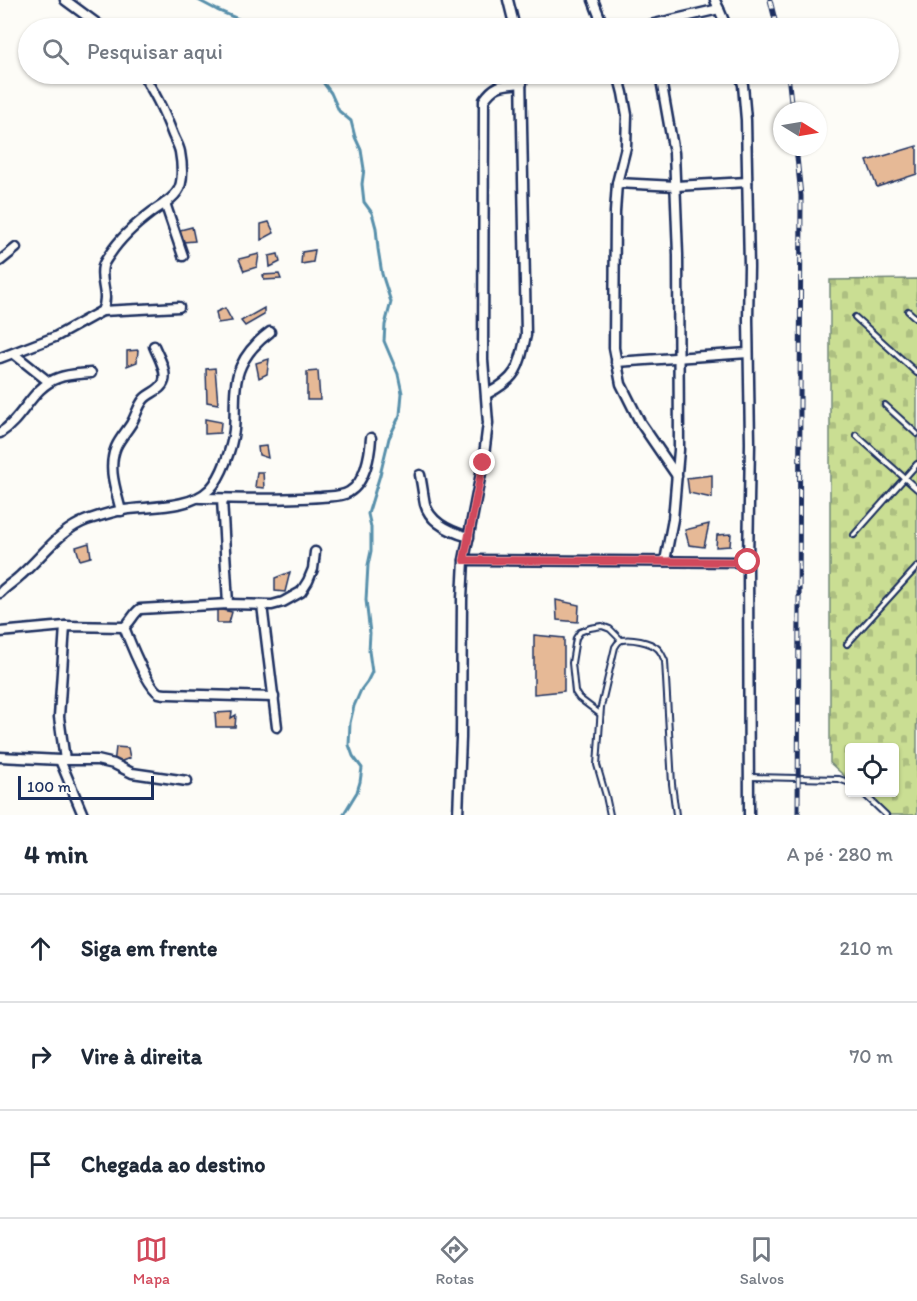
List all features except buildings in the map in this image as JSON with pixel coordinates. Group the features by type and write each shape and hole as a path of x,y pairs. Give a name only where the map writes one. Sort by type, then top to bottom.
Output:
{"street":[{"path":"65,0 89,18"},
{"path":"508,0 512,18"},
{"path":"593,0 600,18"},
{"path":"715,0 723,18"},
{"path":"686,18 719,9"},
{"path":"102,311 106,294 103,266 121,239 136,224 165,203 179,190 182,183 180,151 150,84"},
{"path":"458,815 464,560 483,463 488,423 483,360 484,100 490,91 504,84"},
{"path":"487,394 512,378 520,362 526,335 522,84"},
{"path":"621,84 627,116 626,147 617,183 615,212 614,348 616,362 621,384 640,422 677,476"},
{"path":"662,84 674,153 679,357 679,450 673,519 665,561"},
{"path":"743,84 746,120 749,267 749,815"},
{"path":"617,183 676,186 747,182"},
{"path":"165,203 183,256"},
{"path":"0,261 16,248"},
{"path":"0,358 56,338 102,311 179,307"},
{"path":"200,498 212,487 225,464 234,430 234,400 240,368 249,352 270,332"},
{"path":"121,510 111,466 115,449 132,423 141,403 146,396 160,388 164,381 164,371 154,346"},
{"path":"616,362 748,353"},
{"path":"14,354 49,382"},
{"path":"0,433 16,420 38,391 49,382 69,375 91,374"},
{"path":"0,593 22,575 65,532 86,521 121,510 186,502 200,498 306,498 348,493 357,485 363,473 370,452 371,438"},
{"path":"420,475 425,507 437,522 453,533 469,537"},
{"path":"222,498 228,604"},
{"path":"0,632 65,626 124,627 140,609 228,604 262,606 284,602 301,592 308,581 313,569 315,552"},
{"path":"464,560 748,562"},
{"path":"262,606 278,727"},
{"path":"65,626 59,717 63,760 83,815"},
{"path":"124,627 152,687 158,693 273,697"},
{"path":"0,757 97,760 132,773 186,781"}],"lane":[{"path":"908,311 917,319"},
{"path":"855,317 917,373"},
{"path":"885,405 917,434"},
{"path":"856,435 917,489"},
{"path":"854,535 917,464"},
{"path":"847,644 917,567"},
{"path":"601,714 579,698 575,692 572,663 576,638 580,632 602,626 610,628 621,640"},
{"path":"610,815 597,765 601,706 615,647 621,640 632,640 659,649 665,661 676,815"},
{"path":"750,777 839,779 845,781"},
{"path":"867,797 886,815"}],"green space":[{"path":"917,279 917,815 890,815 869,797 899,797 899,743 845,743 845,776 830,763 830,280"}],"waterway":[{"path":"198,0 236,18"},
{"path":"324,84 339,111 351,121 361,150 364,169 362,184 364,202 372,213 382,274 391,302 385,325 384,341 398,374 402,393 400,415 389,438 368,514 371,527 371,551 366,600 372,672 354,706 350,723 349,745 353,756 362,768 357,792 343,815"}],"railway":[{"path":"770,0 774,18"},
{"path":"789,84 791,102"},
{"path":"797,156 801,196 798,815"}],"route":[{"path":"483,463 464,560 748,562"}]}
